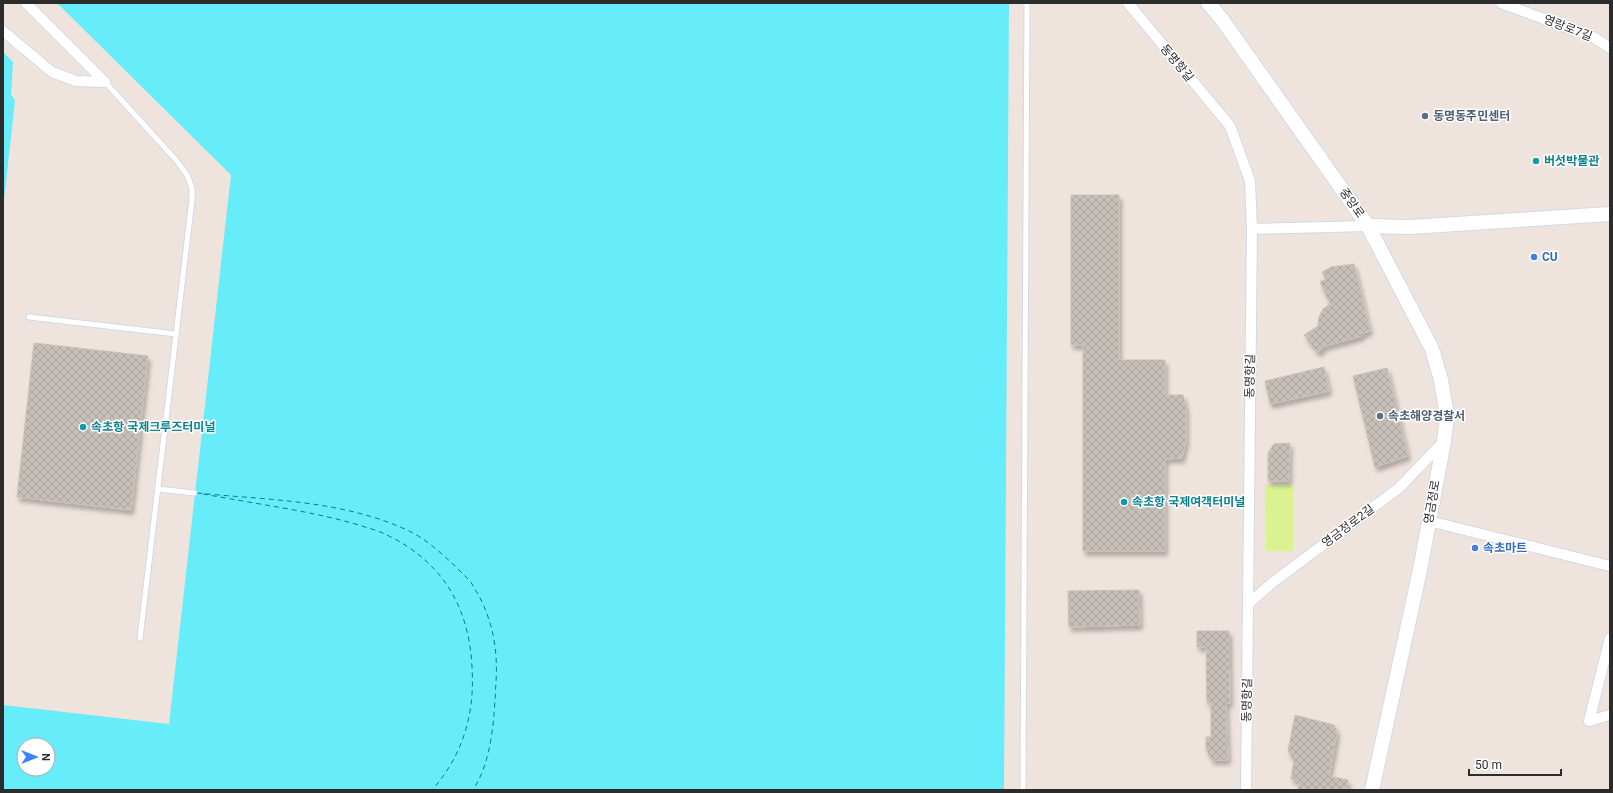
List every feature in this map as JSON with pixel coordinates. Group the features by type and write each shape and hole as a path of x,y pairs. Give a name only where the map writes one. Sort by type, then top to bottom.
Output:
{"street":[{"path":"26,3 105,82"},
{"name":"동명항길","path":"1128,3 1230,126 1250,181 1252,229 1246,790"},
{"name":"중앙로","path":"1208,3 1221,18 1368,226 1410,227 1610,214"},
{"name":"영랑로7길","path":"1501,3 1593,37 1610,48"},
{"path":"3,31 52,72 76,81 105,82"},
{"path":"1252,229 1368,226"},
{"name":"영금정로","path":"1368,226 1432,349 1441,380 1447,416 1444,441 1414,601 1372,790"},
{"name":"영금정로2길","path":"1248,604 1272,583 1399,488 1444,441"},
{"path":"1429,521 1610,566"},
{"path":"1610,638 1589,721 1610,715"}],"lane":[{"path":"1023,790 1027,3"},
{"path":"105,82 176,160 187,175 192,188 192,200 140,638"},
{"path":"29,317 176,334"},
{"path":"158,489 194,493"}],"green space":[{"path":"1265,485 1293,485 1293,551 1266,551"}],"water":[{"path":"57,3 1009,3 1004,790 3,790 3,705 169,724 231,175"},
{"path":"3,52 13,62 11,95 15,100 3,209"}],"building":[{"name":"속초항 국제여객터미널","path":"1071,195 1119,195 1119,360 1165,360 1165,395 1183,395 1186,408 1186,441 1182,458 1165,459 1165,551 1083,551 1083,345 1071,345"},
{"path":"1354,264 1370,331 1363,333 1362,336 1325,346 1318,353 1304,335 1318,326 1319,317 1323,309 1330,304 1320,282 1326,279 1322,272 1331,267"},
{"name":"속초항 국제크루즈터미널","path":"34,343 148,356 131,510 17,497"},
{"path":"1324,367 1329,391 1270,404 1265,381"},
{"name":"속초해양경찰서","path":"1387,368 1408,456 1375,467 1353,376"},
{"path":"1290,443 1289,481 1268,481 1268,453 1274,444"},
{"path":"1139,590 1140,625 1069,627 1068,591"},
{"path":"1197,631 1229,631 1230,703 1226,703 1228,760 1212,760 1206,749 1206,737 1211,737 1211,703 1207,703 1206,647 1197,647"},
{"path":"1295,715 1334,725 1337,732 1329,776 1348,780 1347,790 1298,790 1300,782 1291,779 1294,760 1288,751"}],"ferry route":[{"path":"197,493 304,503 330,507 382,520 414,533 426,541 470,581 478,594 491,626 496,659 493,723 489,751 480,778 473,790"},
{"path":"203,494 318,515 375,530 405,545 437,572 449,588 458,605 465,624 470,645 472,684 469,717 465,733 452,763 432,790"}],"place":[{"name":"동명동주민센터","path":"1425,116"},
{"name":"버섯박물관","path":"1536,161"},
{"name":"CU","path":"1534,257"},
{"name":"속초해양경찰서","path":"1380,416"},
{"name":"속초항 국제크루즈터미널","path":"83,427"},
{"name":"속초항 국제여객터미널","path":"1124,502"},
{"name":"속초마트","path":"1475,548"}]}
